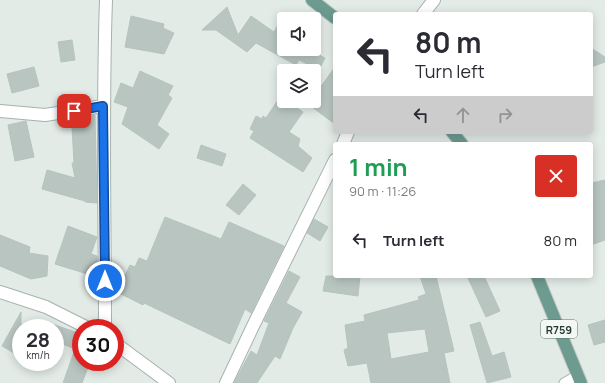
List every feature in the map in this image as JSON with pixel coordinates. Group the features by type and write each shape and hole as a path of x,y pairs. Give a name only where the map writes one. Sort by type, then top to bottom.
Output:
{"main road":[{"path":"312,0 333,16"},
{"path":"454,134 460,142"},
{"name":"R759","path":"538,278 579,379"}],"street":[{"path":"105,319 103,106 106,0"},
{"path":"425,12 434,0"},
{"path":"0,111 45,116 103,106"},
{"path":"226,383 333,164"},
{"path":"0,293 46,307 72,320"},
{"path":"124,350 169,383"}],"lane":[{"path":"564,383 579,379"}],"building":[{"path":"227,7 238,35 251,16 274,32 277,27 277,55 256,43 247,52 216,30 202,30"},
{"path":"131,16 164,24 163,28 174,33 164,54 125,47"},
{"path":"72,40 75,60 61,62 58,42"},
{"path":"593,49 605,57 605,62 593,66"},
{"path":"280,56 321,56 325,58 321,66 321,64 307,64 299,60 297,64"},
{"path":"34,67 39,86 12,93 7,74"},
{"path":"333,70 333,123 313,108 321,108 321,86"},
{"path":"140,71 173,86 168,95 172,98 157,125 169,134 159,149 122,124 128,107 114,102 121,83 133,88"},
{"path":"277,102 277,108 297,108 303,112 289,132 300,139 298,146 312,158 303,172 250,138 254,131 250,129 256,116 262,119 263,116 266,118"},
{"path":"95,115 97,203 85,202 42,189 47,170 75,178 72,163 74,163 72,127 79,127 79,117"},
{"path":"26,121 34,157 15,161 8,125"},
{"path":"201,145 226,154 222,166 197,158"},
{"path":"605,180 605,240 593,244 593,183"},
{"path":"243,184 256,195 239,215 226,205"},
{"path":"165,217 221,239 229,222 284,246 251,313 245,309 230,344 144,303 143,305 117,292 130,265 135,267 139,258 147,261"},
{"path":"314,219 328,227 320,241 307,233"},
{"path":"68,226 97,237 91,254 97,256 97,265 94,276 55,264"},
{"path":"0,235 30,247 29,253 48,256 47,276 31,279 0,266"},
{"path":"289,271 300,277 286,303 302,312 293,328 280,359 275,356 257,383 234,383 251,351 257,355 269,323 264,321"},
{"path":"326,276 333,276 333,278 360,278 358,296 323,291"},
{"path":"421,278 436,278 454,351 444,353 450,383 371,383 367,363 348,366 344,350 348,348 345,325 365,321 364,315 419,300 418,297 426,294","holes":["425,329 429,352 391,359 387,333"]},
{"path":"468,278 485,278 500,311 486,317"},
{"path":"21,312 21,319 17,319"},
{"path":"605,320 605,342 594,345 588,325"},
{"path":"480,322 492,356 504,352 511,377 487,383 470,325"},
{"path":"12,328 12,352 2,346"},
{"path":"64,328 72,331 72,348 64,345"},
{"path":"72,358 72,371 87,371 82,383 63,383"}],"route":[{"path":"74,111 103,106 105,281"}]}
